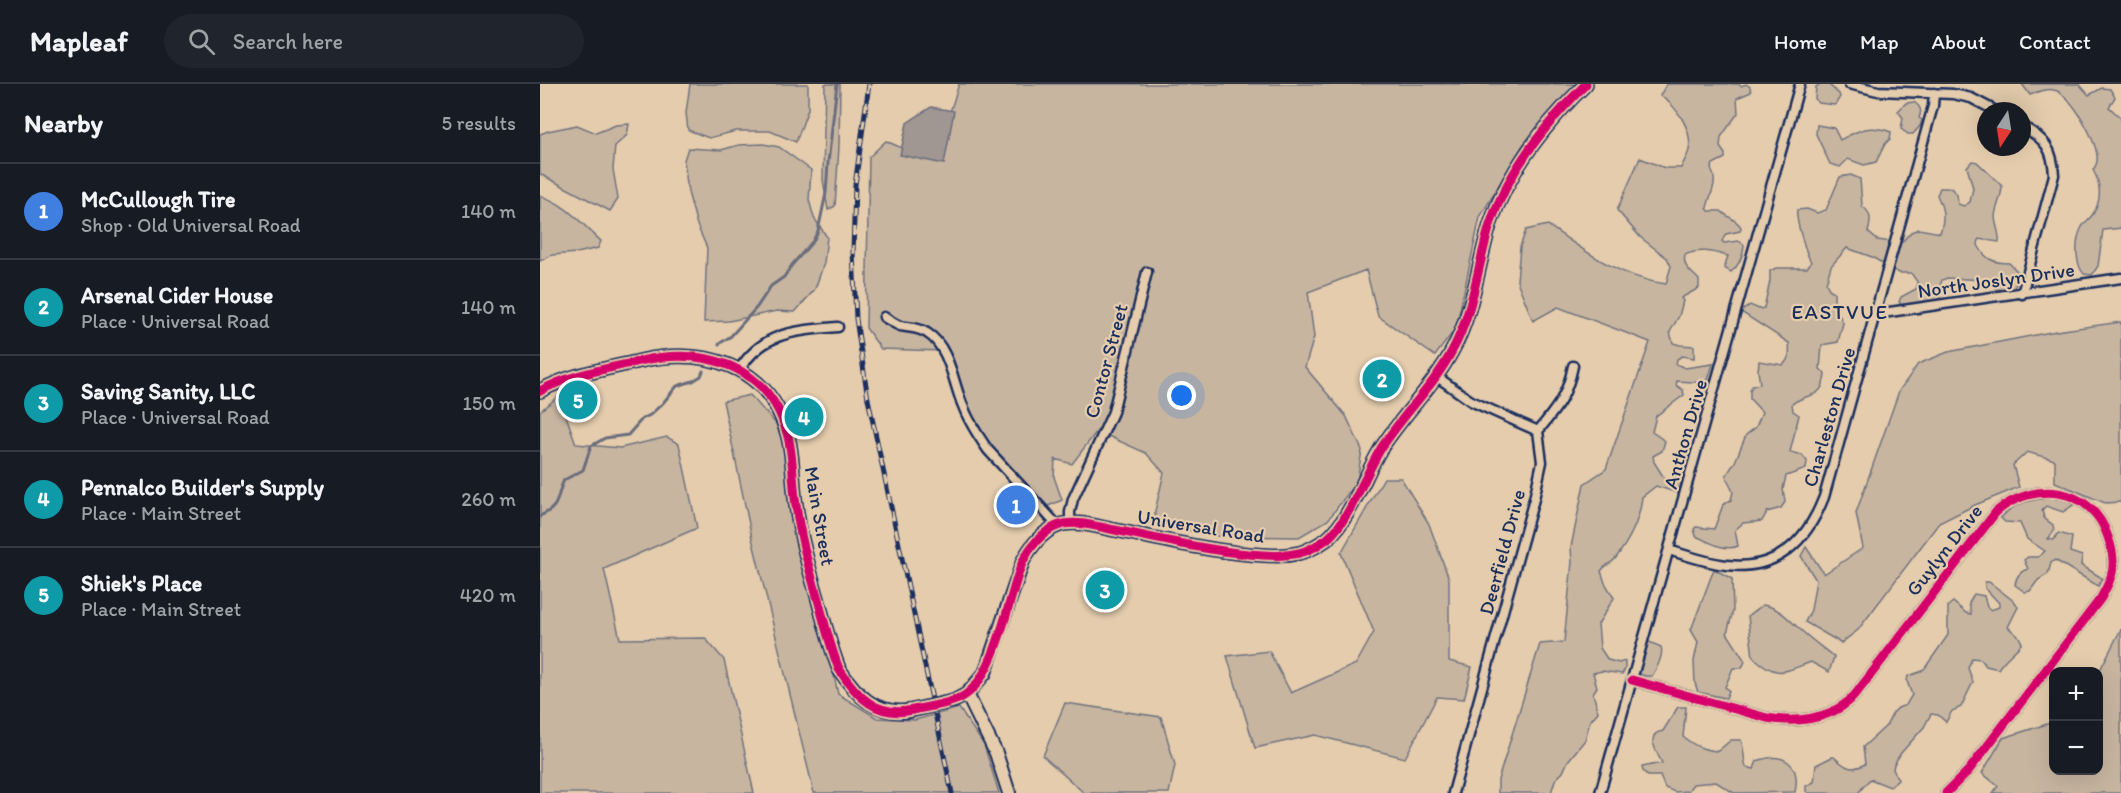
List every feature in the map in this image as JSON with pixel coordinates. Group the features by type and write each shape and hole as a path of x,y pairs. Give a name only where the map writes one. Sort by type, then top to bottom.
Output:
{"street":[{"name":"Universal Road","path":"1064,525 1096,526 1219,552 1277,556 1300,553 1315,547 1329,537 1350,506 1395,427 1436,376 1453,350 1473,297 1498,204 1542,131 1586,84"},
{"name":"Anthon Drive","path":"1600,793 1800,84"},
{"path":"1849,84 1878,91 1953,94 1979,102"},
{"name":"Charleston Drive","path":"1669,550 1726,565 1751,565 1776,558 1801,539 1815,521 1824,497 1876,314 1935,93"},
{"path":"2022,294 2054,175 2054,162 2050,150 2043,140 2031,132"},
{"name":"Contor Street","path":"1064,525 1073,499 1113,412 1147,272"},
{"name":"North Joslyn Drive","path":"1876,314 2121,278"},
{"path":"885,317 899,326 917,328 936,341 943,351 963,406 988,450 1064,525 1033,544 1027,552 985,673 967,694 996,753 1009,793"},
{"path":"739,370 764,342 809,330 838,327"},
{"name":"Main Street","path":"542,389 583,375 650,359 680,355 702,357 730,364 739,370 765,391 778,410 787,432 793,465 796,506 805,552 839,669 849,684 865,701 890,711 909,711 954,701 967,694"},
{"path":"1436,376 1471,401 1538,431 1556,410 1569,386 1573,366"},
{"name":"Deerfield Drive","path":"1453,793 1534,499 1542,462 1538,431"},
{"name":"Guylyn Drive","path":"1632,680 1747,714 1773,719 1807,720 1829,713 1849,701 1865,682 1996,512 2019,496 2035,492 2051,491 2067,495 2091,509 2106,530 2113,560 2112,574 2107,587 2101,598 1969,770 1946,793"}],"shaded area":[{"path":"690,84 808,84 808,109 796,142 770,131 736,131 709,138 688,130 686,113"},
{"path":"825,84 840,84 835,206 828,210 823,180"},
{"path":"959,84 1580,84 1523,145 1480,217 1456,328 1435,356 1378,316 1366,270 1308,292 1314,337 1305,367 1346,416 1362,450 1357,481 1328,520 1299,537 1217,536 1155,524 1155,511 1164,473 1146,453 1097,431 1072,464 1055,459 1054,477 1062,500 1048,506 971,431 943,351 881,349 866,328 869,157 886,141 917,155 937,153"},
{"path":"1667,84 1738,84 1741,86 1746,84 1750,87 1751,92 1737,98 1738,113 1721,137 1720,147 1725,158 1713,164 1711,169 1714,184 1707,208 1709,211 1721,211 1741,227 1740,231 1726,234 1722,241 1724,243 1739,241 1744,245 1743,253 1739,263 1731,272 1724,268 1728,256 1701,251 1685,255 1686,266 1699,280 1699,288 1681,298 1683,301 1679,316 1670,332 1673,343 1694,346 1694,358 1682,356 1677,359 1676,364 1685,368 1713,364 1707,383 1677,381 1676,385 1683,390 1684,395 1656,416 1652,432 1665,441 1662,451 1653,456 1654,462 1666,481 1677,477 1682,481 1678,493 1656,486 1642,497 1636,522 1625,545 1615,559 1601,571 1614,598 1598,624 1600,648 1608,660 1619,663 1625,661 1625,669 1622,674 1602,671 1593,673 1597,687 1593,693 1598,712 1590,721 1585,740 1555,780 1551,793 1498,793 1498,780 1540,644 1564,642 1572,562 1571,547 1584,484 1606,469 1650,342 1558,307 1533,321 1517,281 1520,247 1526,230 1548,225 1589,254 1618,270 1649,281 1666,284 1671,266 1667,258 1640,237 1617,210 1640,158 1665,168 1681,168 1688,154 1690,142 1686,126 1672,105 1660,95"},
{"path":"1820,84 1828,84 1839,94 1840,97 1835,105 1819,103 1815,99 1816,87"},
{"path":"2022,84 2079,84 2089,95 2102,88 2110,89 2115,97 2109,107 2121,118 2121,228 2103,230 2098,266 2092,275 2084,274 2081,270 2077,246 2082,227 2096,209 2099,198 2098,181 2093,170 2097,161 2094,144 2076,110 2061,93 2048,90 2030,95"},
{"path":"1914,102 1921,111 1919,118 1922,120 1913,134 1908,134 1901,129 1903,118 1898,111 1906,103"},
{"path":"931,107 954,111 944,164 900,155 907,123"},
{"path":"629,124 627,135 615,146 613,169 618,199 610,211 540,174 540,134 577,125 596,133 616,125"},
{"path":"1817,125 1834,128 1840,140 1870,128 1891,132 1890,139 1876,162 1864,165 1848,159 1840,167 1830,164 1816,134"},
{"path":"763,144 779,147 811,170 809,200 814,218 827,237 824,263 815,289 795,312 777,311 729,321 704,322 707,248 697,225 688,192 684,160 688,148 721,150 739,145"},
{"path":"1972,161 1977,162 2002,186 1995,216 1999,242 1979,239 1978,245 1987,257 1994,261 2009,263 2021,275 2012,291 1997,289 1985,280 1947,278 1942,280 1940,286 1940,299 1903,306 1899,302 1901,297 1916,289 1918,283 1911,273 1899,273 1872,257 1847,248 1831,266 1826,283 1834,292 1834,304 1843,323 1838,342 1822,345 1820,369 1825,373 1824,382 1818,392 1792,404 1793,411 1799,415 1790,452 1802,455 1807,461 1806,469 1786,476 1783,489 1785,502 1781,508 1767,512 1762,521 1743,523 1735,530 1738,546 1722,547 1696,536 1694,529 1696,527 1714,529 1723,505 1731,500 1733,492 1726,476 1735,462 1746,435 1756,427 1762,412 1750,399 1752,386 1760,384 1759,361 1783,365 1788,357 1789,343 1741,312 1750,305 1759,309 1764,308 1770,271 1776,268 1807,268 1811,262 1801,236 1797,210 1807,209 1817,213 1826,210 1840,177 1851,175 1860,179 1862,206 1868,211 1870,217 1868,232 1877,240 1901,243 1911,232 1919,229 1940,233 1943,218 1937,195 1940,188 1951,188 1957,195 1958,204 1964,206 1970,202 1973,188 1967,167"},
{"path":"540,196 557,203 580,221 601,241 598,248 552,255 540,261"},
{"path":"2121,322 2121,502 2105,503 2055,482 2055,460 2027,452 2013,465 2019,487 1939,523 1858,630 1841,643 1805,622 1811,610 1816,580 1801,556 1806,547 1824,574 1863,548 1856,513 1899,391 1918,364 1948,352 2056,331"},
{"path":"750,395 779,427 838,694 877,718 915,720 959,708 984,745 999,793 814,793 752,538 723,401"},
{"path":"559,396 576,444 620,448 667,437 679,444 697,528 604,569 620,639 705,638 724,660 754,793 540,793 540,411"},
{"path":"1384,478 1401,478 1429,524 1449,579 1449,661 1472,667 1464,699 1437,697 1405,758 1315,735 1255,748 1227,656 1269,651 1291,693 1356,664 1374,632 1341,553"},
{"path":"2054,497 2073,501 2073,505 2063,512 2046,506 2042,510 2044,518 2053,525 2054,531 2048,539 2054,540 2059,533 2072,537 2070,552 2082,556 2081,565 2102,578 2098,586 2055,560 2051,563 2048,574 2038,580 2030,591 2025,592 2015,585 2019,575 2028,569 2024,560 2028,557 2038,557 2045,551 2027,539 2020,523 2005,522 2001,518 2018,505 2032,500"},
{"path":"1714,569 1732,579 1733,611 1727,633 1745,661 1742,668 1733,668 1725,687 1729,691 1726,698 1698,692 1695,683 1694,661 1698,642 1691,630"},
{"path":"1985,582 1989,582 2015,602 2018,607 2008,627 2022,643 1998,669 1986,666 1981,659 1972,658 1968,668 1973,682 1961,707 1952,711 1946,722 1938,715 1931,714 1924,727 1894,764 1893,769 1898,780 1890,787 1870,779 1858,793 1809,793 1806,791 1806,786 1814,782 1816,765 1832,757 1852,768 1865,764 1863,747 1886,726 1898,708 1906,705 1912,695 1907,681 1908,676 1925,668 1948,635 1948,606 1953,602 1966,613 1971,614 1969,603 1974,594 1984,596 1987,607 1991,610 1999,607 1999,603 1985,588"},
{"path":"1763,605 1780,612 1834,657 1829,672 1811,662 1787,671 1775,671 1753,657 1748,616"},
{"path":"2121,629 2121,793 1993,793 1998,786 1982,773 2003,738 2049,723 2049,775 2103,775 2102,667"},
{"path":"1647,641 1661,647 1662,651 1660,662 1652,676 1639,674 1637,668"},
{"path":"1065,703 1161,717 1175,765 1169,793 1084,793 1043,756"},
{"path":"1678,707 1686,707 1683,737 1691,743 1708,750 1718,751 1731,740 1741,740 1746,767 1754,769 1757,761 1767,758 1782,759 1793,767 1795,792 1734,793 1716,782 1693,784 1688,791 1675,792 1665,788 1660,776 1648,776 1642,767 1662,763 1655,749 1654,736 1663,731"}],"waterway":[{"path":"719,344 731,336 757,307 771,286 784,277 813,241 818,231 826,193 837,84"},
{"path":"540,516 555,505 564,480 583,470 591,446 605,438 628,435 642,419 662,404 677,386 693,381 701,376 703,371"}],"railway":[{"path":"869,84 855,185 853,252 856,319 868,399 952,793"}],"cycle path":[{"path":"540,391 564,380 589,373 664,357 709,359 749,376 765,391 778,410 787,433 802,541 827,634 839,669 853,688 869,703 889,711 900,712 951,702 962,697 974,687 984,673 1000,636 1023,561 1037,540 1057,526 1071,523 1086,524 1199,547 1268,555 1303,552 1327,539 1349,510 1380,450 1436,377 1452,351 1470,305 1490,225 1507,186 1543,132 1586,84"},
{"path":"1632,680 1767,718 1810,719 1831,712 1849,701 1855,694 1996,512 2027,495 2043,492 2060,493 2075,498 2089,507 2100,520 2108,537 2113,563 2109,583 2101,598 1969,770 1946,793"}],"place":[{"name":"Arsenal Cider House","path":"1382,379"},
{"name":"Shiek's Place","path":"578,400"},
{"name":"Pennalco Builder's Supply","path":"804,417"},
{"name":"McCullough Tire","path":"1016,505"},
{"name":"Saving Sanity, LLC","path":"1105,590"}],"district":[{"name":"EASTVUE","path":"1840,312"}]}
